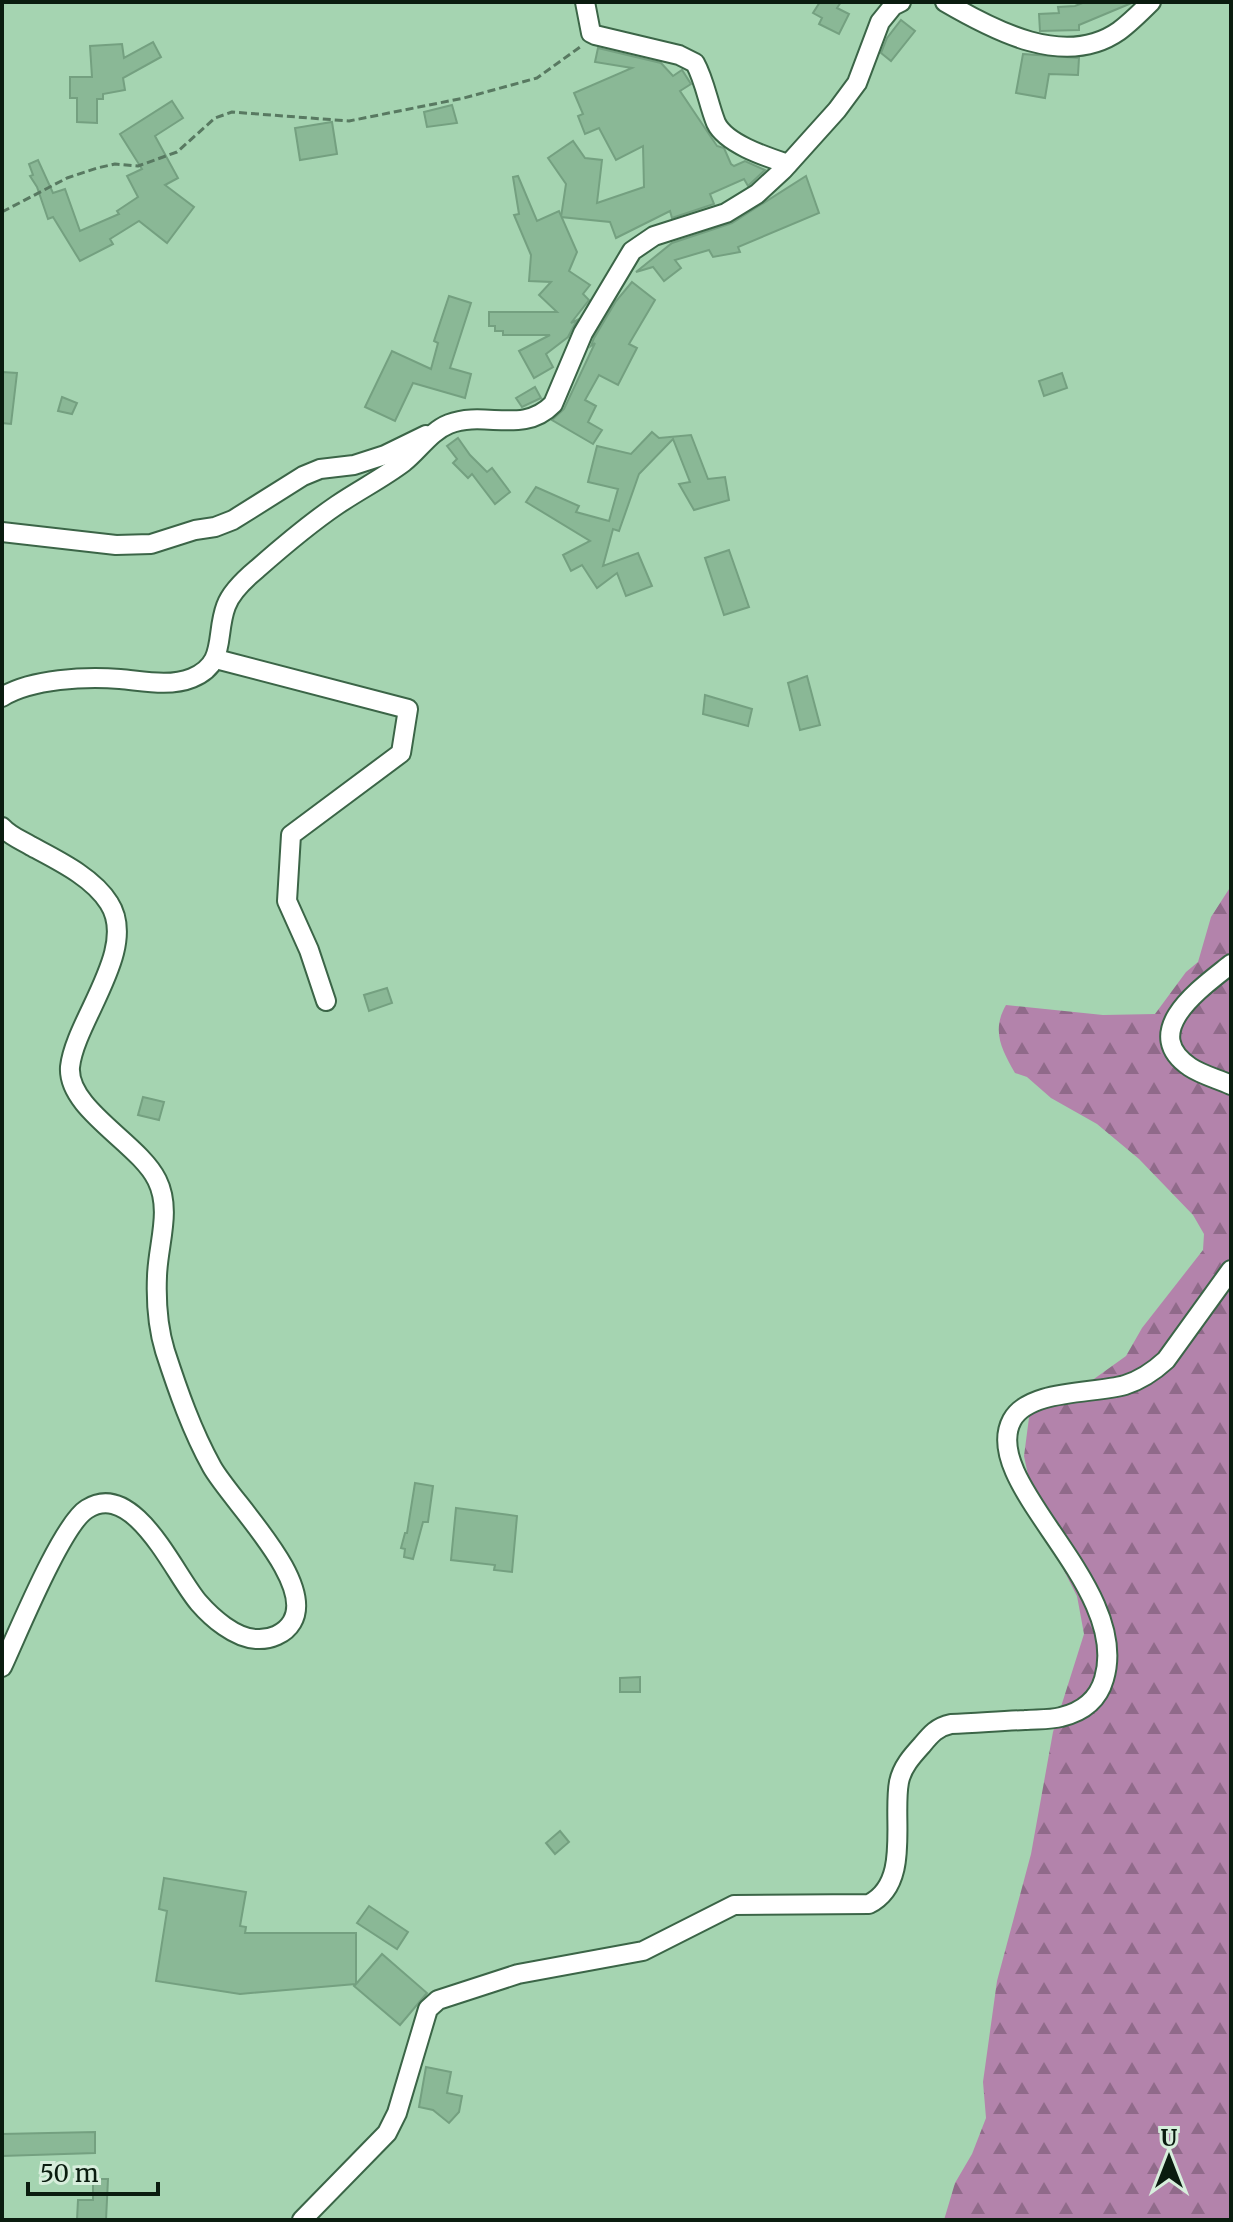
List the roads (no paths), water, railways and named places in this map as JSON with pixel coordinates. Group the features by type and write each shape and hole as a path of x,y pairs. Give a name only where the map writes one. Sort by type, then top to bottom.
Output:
{"street":[{"path":"585,2 591,33 688,58 695,63 722,132 754,151 788,164"},
{"path":"2,532 116,545 151,544 233,520 311,472 354,465 385,455 463,419 512,422 545,412 553,404 583,333 632,251 654,236 726,213 757,194 837,110 857,83 880,22 893,6 901,2"},
{"path":"945,2 992,29 1045,45 1075,46 1097,42 1118,32 1151,2"},
{"path":"2,697 14,689 38,683 104,677 177,682 206,671 216,659 226,605 254,571 334,507 401,464 425,445 433,433"},
{"path":"216,659 408,709 401,753 291,835 287,901 309,950 326,1001"},
{"path":"2,827 5,832 75,872 110,904 116,924 115,950 75,1048 70,1069 73,1090 125,1141 157,1178 164,1199 165,1217 157,1274 157,1308 163,1344 178,1392 214,1470 271,1546 288,1575 295,1594 296,1611 291,1624 279,1635 250,1639 215,1619 197,1602 144,1525 133,1514 122,1506 95,1505 85,1510 64,1537 2,1667"},
{"path":"1231,964 1185,1001 1178,1011 1171,1033 1179,1056 1190,1067 1231,1085"},
{"path":"302,2220 387,2133 397,2113 428,2009 438,2000 518,1974 643,1951 734,1905 869,1904 878,1900 889,1885 897,1851 898,1791 902,1773 937,1729 951,1724 1059,1718 1091,1702 1102,1687 1108,1668 1105,1627 1092,1593 1011,1464 1006,1437 1011,1421 1019,1411 1040,1399 1123,1385 1153,1372 1166,1360 1231,1270"}]}
